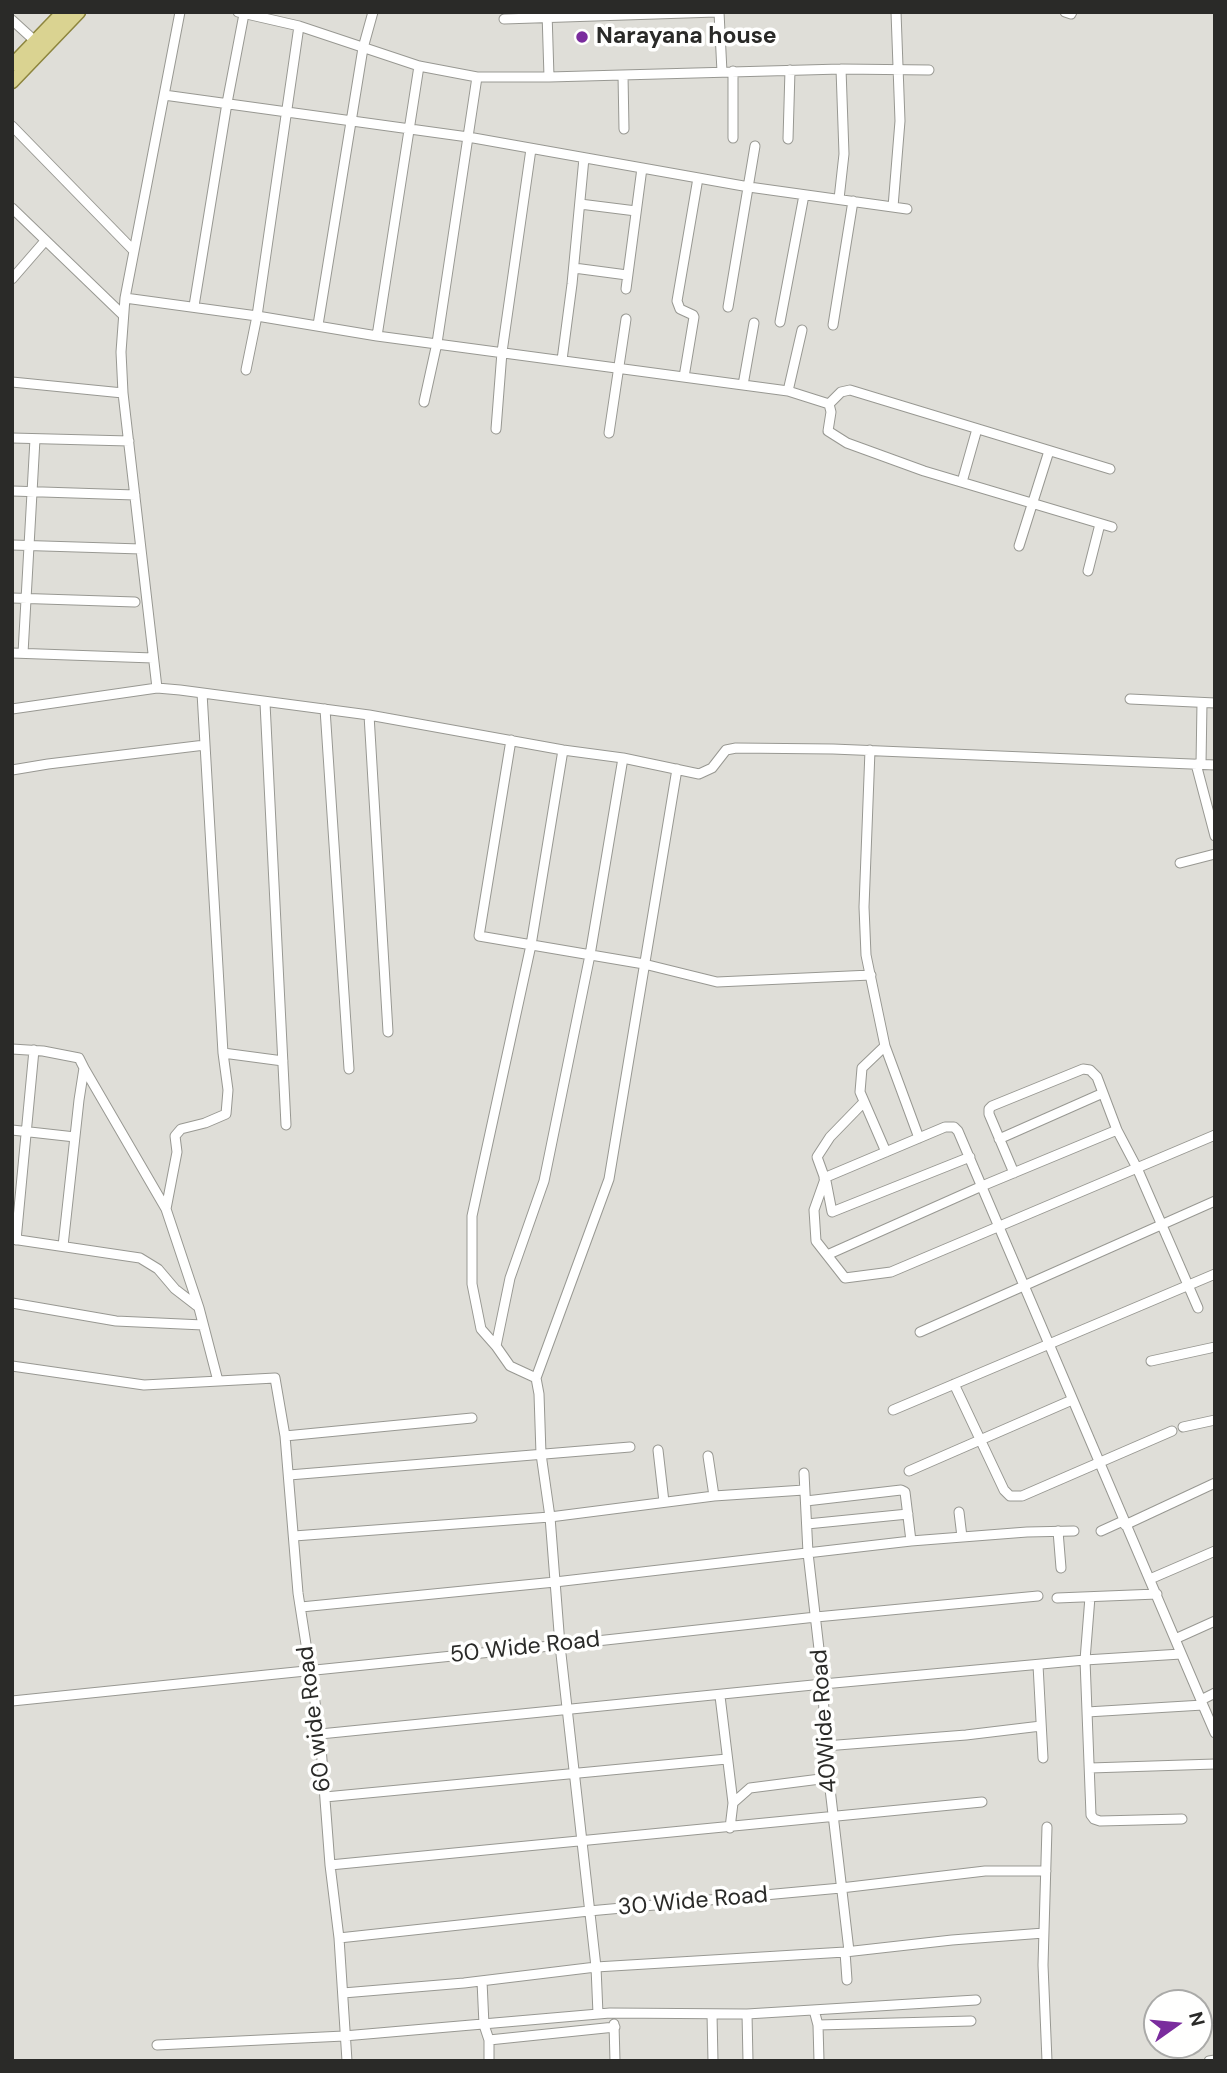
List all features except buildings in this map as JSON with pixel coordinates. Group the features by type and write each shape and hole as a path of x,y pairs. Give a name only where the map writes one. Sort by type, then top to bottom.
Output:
{"main road":[{"path":"12,65 63,12"},
{"path":"12,82 79,12"}],"street":[{"path":"156,688 123,393 121,352 125,298 180,12"},
{"path":"318,326 363,48 373,12"},
{"path":"504,19 547,14 718,12 722,72"},
{"path":"893,207 900,121 896,12"},
{"path":"1065,12 1072,12"},
{"path":"194,306 241,13 299,26 419,66 477,77 841,69 929,70"},
{"path":"547,14 549,77"},
{"path":"12,20 35,41"},
{"path":"246,370 257,316 299,26"},
{"path":"377,336 419,66"},
{"path":"839,200 844,154 841,69"},
{"path":"788,139 790,70"},
{"path":"733,71 733,138"},
{"path":"623,75 624,129"},
{"path":"424,402 437,343 477,77"},
{"path":"164,95 468,137 749,187 907,209"},
{"path":"12,126 134,251"},
{"path":"729,307 755,146"},
{"path":"496,429 502,352 531,149"},
{"path":"562,360 584,158"},
{"path":"626,289 642,168"},
{"path":"684,377 694,317 677,307 677,300 698,178"},
{"path":"780,322 804,195"},
{"path":"833,325 853,201"},
{"path":"580,204 636,211"},
{"path":"12,208 123,315"},
{"path":"12,279 45,241"},
{"path":"574,268 627,275"},
{"path":"125,298 194,306 377,336 788,391 829,404"},
{"path":"609,433 626,319"},
{"path":"743,385 754,323"},
{"path":"788,391 802,330"},
{"path":"12,382 123,393"},
{"path":"829,404 841,392 850,390 1110,469"},
{"path":"829,404 831,412 828,431 839,439 924,471 1112,527"},
{"path":"961,482 977,429"},
{"path":"12,438 129,441"},
{"path":"23,653 35,439"},
{"path":"1019,546 1049,451"},
{"path":"12,491 135,495"},
{"path":"1088,571 1100,524"},
{"path":"12,545 141,549"},
{"path":"12,598 135,602"},
{"path":"12,653 153,658"},
{"path":"12,709 156,688 369,715 563,750 623,758 699,774 712,768 726,750 736,748 870,750 1215,765"},
{"path":"166,1209 177,1152 175,1136 181,1129 226,1114 228,1090 223,1054 202,694"},
{"path":"1130,699 1215,703"},
{"path":"265,703 286,1125"},
{"path":"1202,703 1199,764 1215,836"},
{"path":"325,709 349,1069"},
{"path":"369,715 388,1032"},
{"path":"511,740 479,936 644,964 717,982 871,975"},
{"path":"12,770 205,746"},
{"path":"536,1378 510,1366 481,1329 472,1284 472,1216 531,945 563,750"},
{"path":"870,750 864,907 866,955 885,1046 919,1138"},
{"path":"496,1346 510,1278 544,1181 590,955 623,758"},
{"path":"598,2014 596,1967 560,1645 536,1378 609,1179 677,769"},
{"path":"1180,863 1215,854"},
{"path":"885,1046 862,1069 860,1093 886,1152"},
{"path":"12,1049 79,1058 166,1209 199,1308 218,1381 144,1385 12,1366"},
{"path":"34,1050 14,1240 140,1258 158,1269 175,1289 199,1308"},
{"path":"223,1054 283,1061"},
{"path":"63,1246 85,1068"},
{"path":"1014,1173 989,1114 992,1106 1083,1069 1090,1070 1097,1077 1116,1130 1137,1168 1198,1308"},
{"path":"999,1139 1103,1093"},
{"path":"864,1102 830,1137 817,1157 825,1178 832,1212 970,1157"},
{"path":"1215,1135 999,1227 891,1272 845,1278 816,1241 814,1210 825,1178 945,1127 954,1127 958,1131 970,1157 999,1227 1024,1286 1047,1343 1215,1733"},
{"path":"12,1130 75,1137"},
{"path":"827,1255 1116,1130"},
{"path":"920,1332 1215,1201"},
{"path":"893,1410 1215,1274"},
{"path":"12,1303 116,1321 203,1325"},
{"path":"1151,1361 1215,1347"},
{"name":"60 wide Road","path":"218,1381 275,1378 285,1436 301,1607 320,1734 330,1865 339,1938 347,2061"},
{"path":"954,1384 1003,1490 1010,1496 1022,1496 1172,1431"},
{"path":"909,1471 1072,1400"},
{"path":"285,1436 472,1418"},
{"path":"1183,1427 1215,1420"},
{"path":"289,1475 631,1447"},
{"path":"658,1450 664,1502"},
{"path":"708,1456 714,1496"},
{"name":"40Wide Road","path":"804,1473 808,1553 823,1685 825,1746 847,1951 847,1980"},
{"path":"1101,1531 1215,1483"},
{"path":"294,1536 550,1517 714,1496 804,1490"},
{"path":"806,1501 901,1490 905,1492 911,1541"},
{"path":"959,1512 962,1537"},
{"path":"807,1524 908,1514"},
{"path":"1058,1531 1061,1568"},
{"path":"301,1607 555,1582 911,1541 1074,1531"},
{"path":"1150,1579 1215,1551"},
{"path":"1057,1598 1157,1594"},
{"name":"50 Wide Road","path":"12,1701 1038,1596"},
{"path":"1090,1597 1085,1660 1090,1807 1094,1819 1182,1819"},
{"path":"1175,1639 1215,1621"},
{"path":"320,1734 1085,1660 1181,1654"},
{"path":"1038,1665 1043,1758"},
{"path":"1087,1712 1202,1702 1215,1693"},
{"path":"720,1696 733,1802 730,1828"},
{"path":"825,1746 1041,1726"},
{"path":"325,1797 727,1759"},
{"path":"1090,1768 1215,1764"},
{"path":"733,1802 750,1788 828,1778"},
{"path":"330,1865 982,1802"},
{"path":"1047,1827 1043,1965 1047,2061"},
{"name":"30 Wide Road","path":"339,1938 985,1871 1046,1871"},
{"path":"343,1993 482,1981 596,1967 847,1951 1044,1933"},
{"path":"482,1981 489,2061"},
{"path":"157,2045 344,2036 610,2013 747,2014 975,2000"},
{"path":"814,2010 818,2025 819,2061"},
{"path":"610,2013 615,2028 615,2061"},
{"path":"712,2014 713,2061"},
{"path":"747,2014 748,2061"},
{"path":"818,2025 971,2021"},
{"path":"489,2040 615,2028"},
{"path":"1209,2061 1215,2060"}],"place":[{"name":"Narayana house","path":"582,37"}]}
